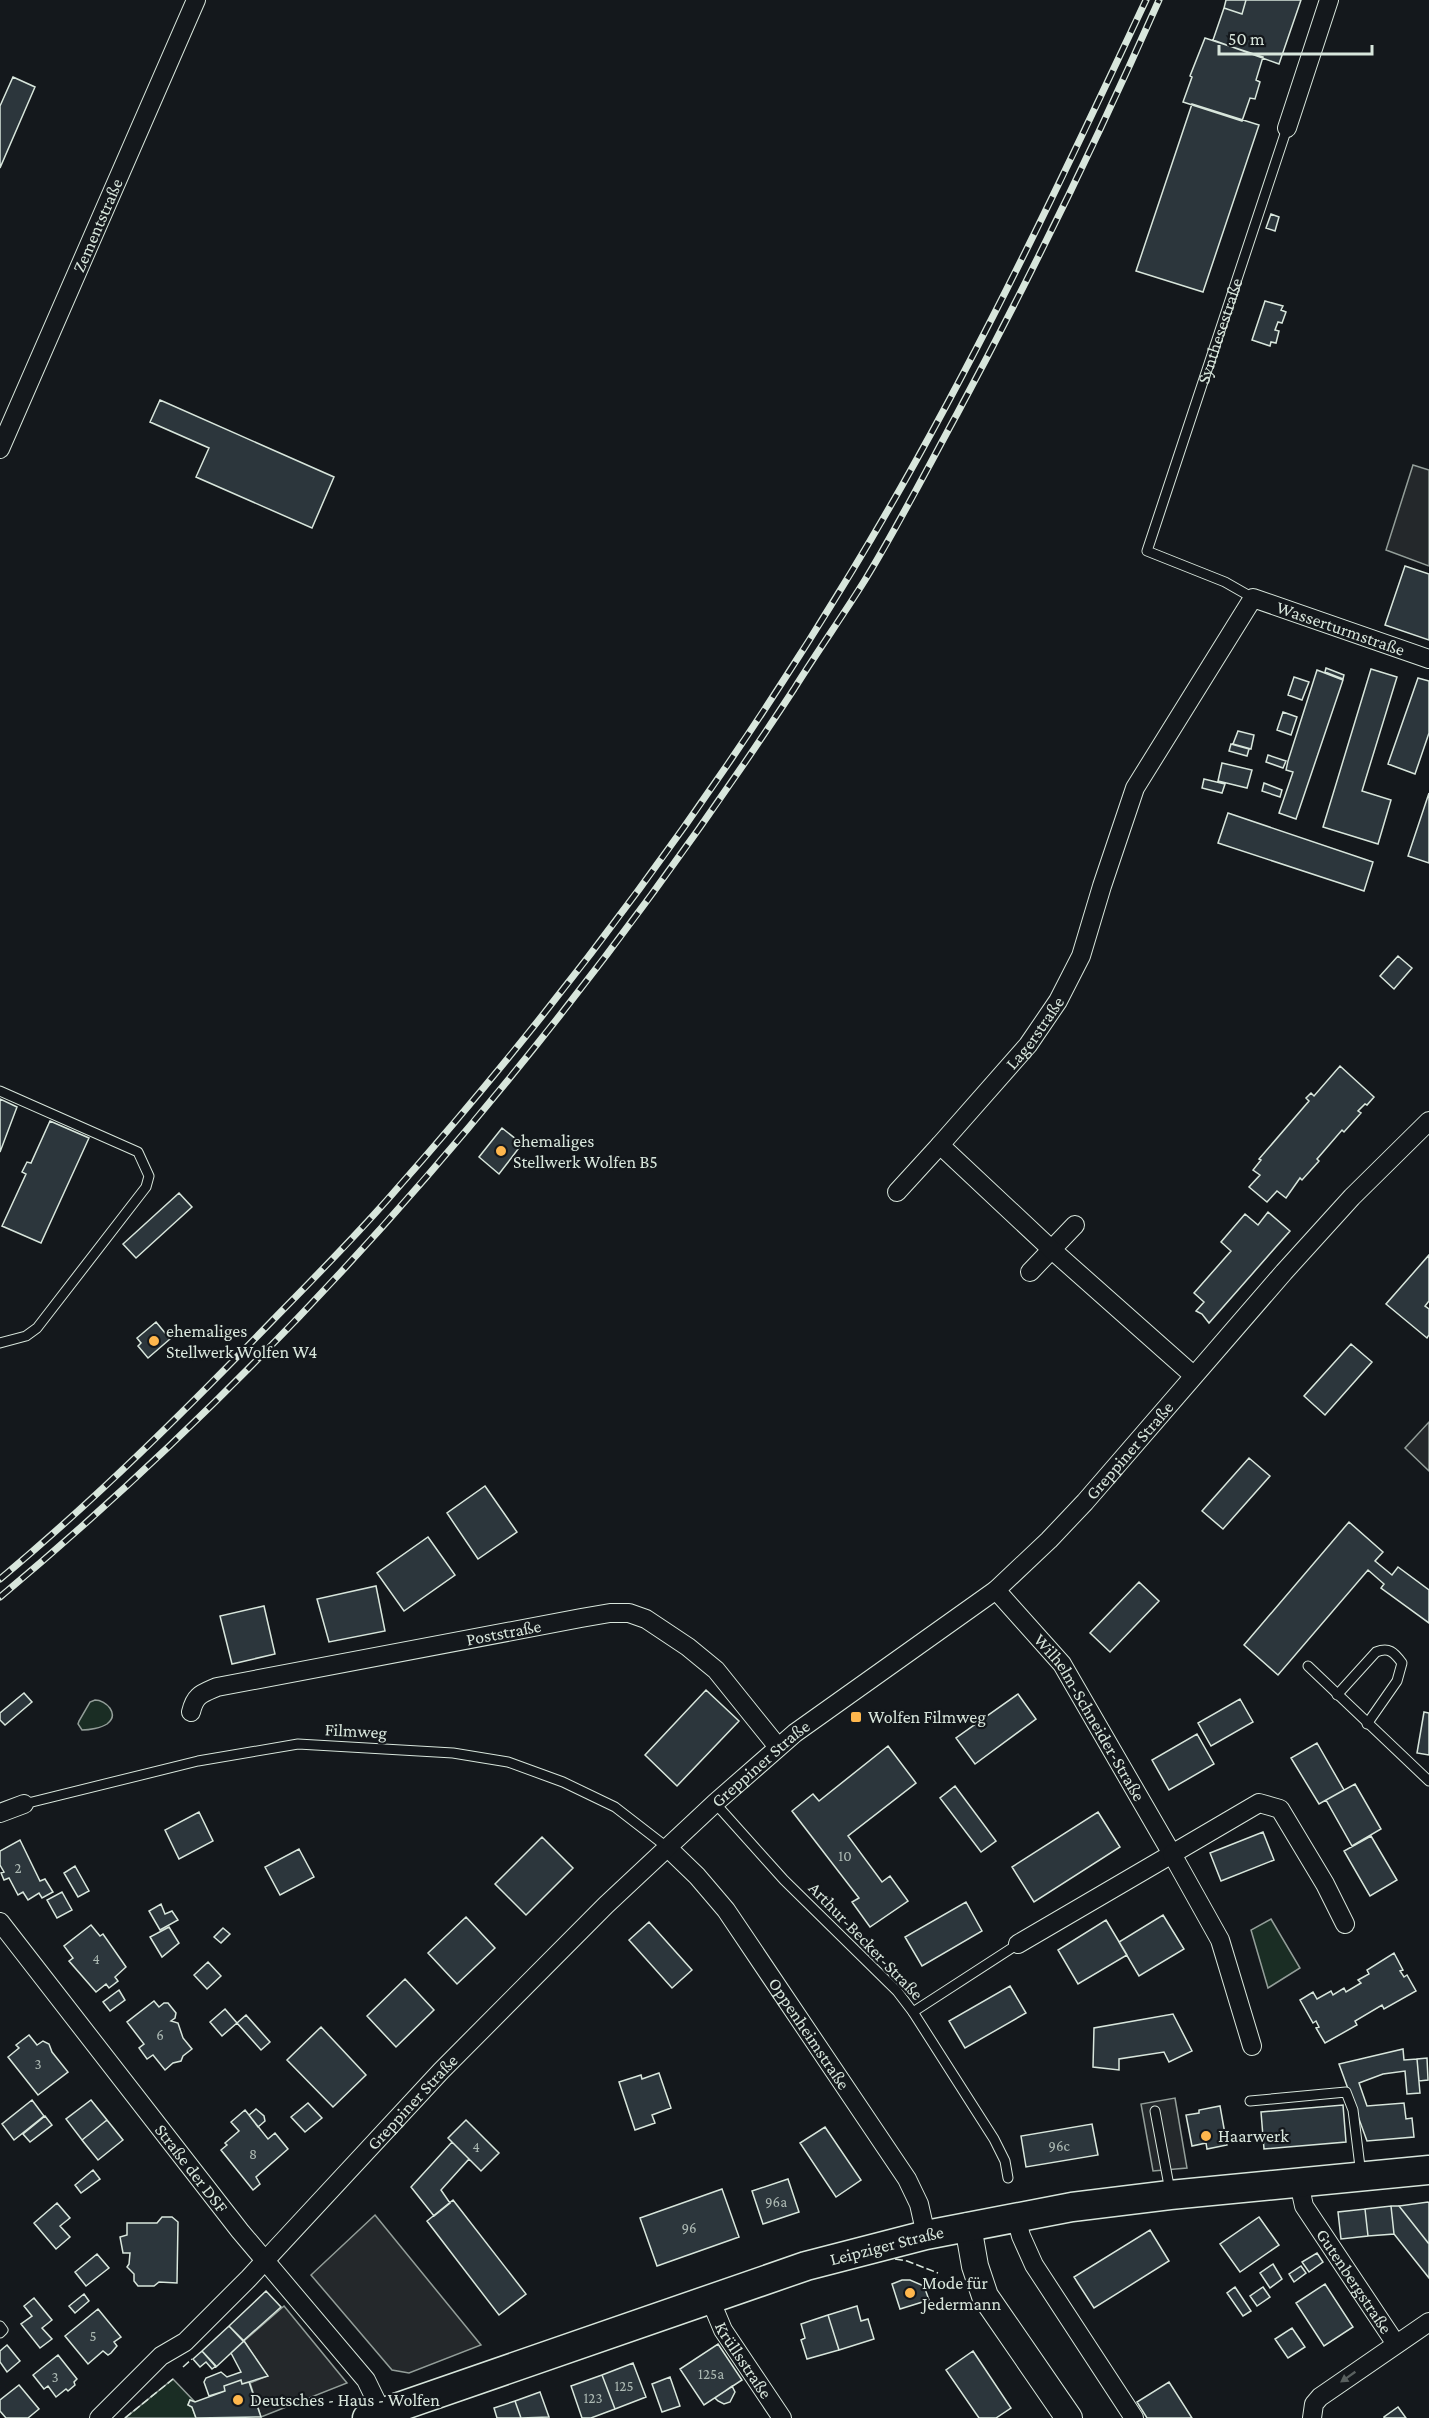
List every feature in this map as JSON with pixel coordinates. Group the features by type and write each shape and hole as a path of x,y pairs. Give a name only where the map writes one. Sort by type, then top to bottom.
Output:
{"main road":[{"name":"Leipziger Straße","path":"375,2416 836,2257 926,2235 1072,2207 1170,2195 1429,2170"}],"street":[{"name":"Zementstraße","path":"0,449 4,428 196,0"},
{"name":"Synthesestraße","path":"1287,128 1329,0"},
{"name":"Wasserturmstraße","path":"1252,598 1429,659"},
{"name":"Lagerstraße","path":"897,1192 1028,1045 1058,1001 1081,956 1135,788 1252,598"},
{"name":"Greppiner Straße","path":"99,2418 151,2366 185,2342 265,2260 441,2071 606,1905 715,1803 778,1748 845,1696 996,1590 1084,1502 1193,1375 1352,1197 1429,1121"},
{"path":"940,1145 1051,1249 1193,1375"},
{"path":"1030,1272 1075,1225"},
{"name":"Wilhelm-Schneider-Straße","path":"996,1590 1062,1664 1172,1854 1220,1940 1252,2046"},
{"name":"Poststraße","path":"191,1712 194,1701 201,1694 217,1687 580,1618 610,1613 629,1613 646,1618 716,1670 778,1748"},
{"path":"1018,1944 1259,1803 1280,1809 1325,1884 1345,1924"},
{"path":"0,1813 24,1804"},
{"name":"Oppenheimstraße","path":"668,1848 726,1910 906,2179 919,2204 926,2235"},
{"name":"Straße der DSF","path":"0,1922 265,2260 366,2380 375,2416"},
{"name":"Gutenbergstraße","path":"1299,2183 1304,2206 1396,2344 1429,2322"},
{"path":"1016,2217 1021,2236 1034,2265 1134,2418"},
{"path":"968,2226 977,2274 986,2296 1069,2418"},
{"name":"Krüllsstraße","path":"710,2299 723,2330 783,2418"},
{"path":"1312,2418 1314,2404 1320,2397 1396,2344"}],"lane":[{"name":"Synthesestraße","path":"1252,598 1225,582 1147,550 1287,128"},
{"path":"0,1091 138,1152 149,1176 146,1187 37,1328 26,1336 0,1343"},
{"path":"1337,1695 1376,1652 1384,1649 1394,1653 1402,1663 1397,1682 1367,1724"},
{"path":"1308,1665 1429,1781"},
{"name":"Filmweg","path":"24,1804 198,1761 298,1744 442,1752 508,1762 563,1782 615,1807 668,1848"},
{"name":"Arthur-Becker-Straße","path":"715,1803 784,1880 897,1991 913,2012 1000,2151 1008,2178"},
{"path":"913,2012 1018,1944"},
{"path":"1250,2101 1346,2092 1353,2110 1361,2177"},
{"path":"1155,2111 1170,2195"},
{"path":"0,2326 3,2330 0,2333"}],"green space":[{"path":"95,1700 103,1702 110,1708 111,1720 102,1727 82,1730 78,1724 79,1721 90,1702"},
{"path":"1271,1919 1300,1968 1268,1988 1251,1930"},
{"path":"173,2379 195,2402 190,2400 188,2405 192,2407 196,2418 125,2418"}],"shaded area":[{"path":"1413,465 1429,470 1429,566 1386,550"},
{"path":"1429,1422 1429,1471 1405,1448"},
{"path":"1175,2098 1187,2168 1153,2171 1141,2104"},
{"path":"375,2215 481,2345 409,2373 392,2370 311,2275"},
{"path":"284,2306 347,2383 261,2417 250,2383 267,2376 244,2341"}],"building":[{"path":"1226,0 1246,0 1242,14 1224,8"},
{"path":"1246,0 1301,0 1279,64 1213,40 1224,8 1242,14"},
{"path":"1205,38 1263,57 1256,80 1260,82 1255,99 1250,98 1242,121 1183,102 1192,77 1190,76"},
{"path":"13,77 35,87 0,168 0,106"},
{"path":"1192,104 1259,125 1203,292 1136,271"},
{"path":"1271,214 1279,217 1275,231 1266,228"},
{"path":"1265,301 1283,306 1281,310 1286,312 1282,323 1278,322 1275,330 1279,331 1276,343 1271,342 1270,346 1252,340"},
{"path":"160,400 334,477 312,528 196,477 209,448 150,422"},
{"path":"1405,566 1429,574 1429,640 1385,625"},
{"path":"1326,668 1344,675 1343,679 1325,672"},
{"path":"1371,669 1397,677 1362,791 1391,800 1378,844 1323,827"},
{"path":"1317,670 1343,680 1296,819 1279,813 1293,772 1286,770 1288,761"},
{"path":"1294,677 1309,682 1302,700 1288,695"},
{"path":"1418,678 1429,681 1429,733 1415,774 1388,764"},
{"path":"1283,712 1297,717 1291,735 1277,730"},
{"path":"1238,731 1254,735 1251,749 1233,744"},
{"path":"1231,744 1249,749 1247,756 1229,751"},
{"path":"1268,755 1286,761 1283,768 1266,762"},
{"path":"1222,763 1252,770 1247,788 1218,781"},
{"path":"1204,779 1225,784 1222,793 1202,788"},
{"path":"1264,783 1282,790 1280,797 1262,791"},
{"path":"1429,793 1429,863 1408,856"},
{"path":"1228,813 1373,862 1364,891 1218,843"},
{"path":"1398,956 1412,968 1394,989 1380,976"},
{"path":"1340,1066 1374,1097 1358,1111 1361,1113 1344,1132 1342,1130 1317,1159 1319,1161 1302,1180 1300,1178 1286,1198 1277,1191 1267,1202 1249,1187 1260,1175 1253,1170 1261,1160 1259,1159 1309,1101 1306,1098 1311,1093 1314,1096"},
{"path":"0,1099 17,1107 0,1152"},
{"path":"50,1121 89,1138 41,1243 2,1226 26,1174 22,1172 27,1162 31,1163"},
{"name":"ehemaliges Stellwerk Wolfen B5","path":"502,1128 522,1144 499,1174 479,1157"},
{"path":"179,1193 192,1207 136,1258 123,1244"},
{"path":"1268,1212 1290,1231 1209,1323 1202,1314 1196,1311 1204,1302 1194,1293 1231,1251 1221,1242 1245,1214 1258,1225"},
{"path":"1429,1255 1429,1301 1425,1306 1429,1309 1427,1338 1386,1304"},
{"name":"ehemaliges Stellwerk Wolfen W4","path":"156,1322 170,1339 148,1358 138,1346 141,1343 137,1338"},
{"path":"1351,1344 1372,1362 1325,1415 1304,1396"},
{"path":"1249,1458 1270,1476 1223,1529 1202,1511"},
{"path":"485,1486 517,1532 478,1559 447,1513"},
{"path":"1349,1522 1383,1552 1375,1561 1392,1575 1398,1567 1429,1590 1429,1623 1381,1588 1384,1584 1368,1570 1278,1675 1244,1645"},
{"path":"428,1537 455,1575 404,1611 377,1573"},
{"path":"1139,1582 1159,1601 1110,1652 1090,1633"},
{"path":"376,1586 385,1631 329,1642 317,1599"},
{"path":"264,1606 275,1654 232,1664 220,1616"},
{"path":"706,1690 739,1721 677,1786 645,1755"},
{"path":"24,1693 32,1702 5,1725 0,1720 0,1713"},
{"path":"1018,1694 1036,1719 975,1764 956,1738"},
{"path":"1240,1699 1253,1722 1211,1746 1198,1723"},
{"path":"1424,1712 1429,1713 1429,1755 1417,1753"},
{"path":"1197,1734 1214,1764 1169,1790 1152,1760"},
{"path":"1317,1743 1344,1790 1319,1804 1291,1758"},
{"path":"888,1746 916,1783 848,1836 882,1882 890,1876 908,1901 870,1927 852,1902 859,1898 792,1811 813,1794 819,1801"},
{"path":"1355,1784 1381,1829 1352,1846 1326,1800"},
{"path":"955,1786 996,1841 981,1852 940,1798"},
{"path":"199,1812 213,1841 179,1859 165,1830"},
{"path":"1098,1812 1120,1847 1034,1902 1012,1867"},
{"path":"1263,1832 1274,1860 1221,1881 1210,1853"},
{"path":"1371,1836 1397,1880 1370,1896 1344,1851"},
{"path":"542,1837 573,1868 526,1915 495,1884"},
{"path":"20,1840 40,1881 45,1879 53,1892 42,1898 39,1893 28,1900 23,1892 18,1895 9,1878 4,1880 1,1873 4,1872 0,1865 0,1851"},
{"path":"299,1849 314,1877 280,1895 265,1867"},
{"path":"75,1866 89,1891 78,1897 64,1873"},
{"path":"62,1892 72,1910 57,1918 47,1900"},
{"path":"966,1902 982,1931 922,1966 905,1937"},
{"path":"161,1904 165,1914 172,1911 178,1920 160,1930 149,1911"},
{"path":"1163,1915 1184,1949 1139,1976 1119,1942"},
{"path":"466,1917 495,1948 457,1984 428,1953"},
{"path":"1106,1920 1127,1955 1078,1984 1058,1950"},
{"path":"649,1922 692,1970 672,1988 629,1940"},
{"path":"91,1925 100,1936 103,1934 126,1967 115,1977 118,1981 109,1988 106,1984 96,1992 69,1961 73,1958 64,1946"},
{"path":"169,1927 179,1943 162,1957 150,1937"},
{"path":"223,1928 230,1934 221,1943 214,1937"},
{"path":"1394,1953 1403,1970 1400,1971 1404,1977 1407,1975 1416,1991 1384,2009 1382,2005 1355,2021 1357,2025 1325,2043 1316,2028 1319,2027 1316,2021 1313,2023 1300,2000 1313,1992 1317,1999 1331,1991 1333,1995 1344,1988 1346,1992 1361,1983 1358,1980 1369,1974 1367,1970"},
{"path":"208,1962 221,1976 207,1989 194,1975"},
{"path":"405,1979 434,2010 396,2047 367,2016"},
{"path":"1010,1986 1026,2013 965,2048 949,2021"},
{"path":"119,1990 125,2000 110,2011 103,2002"},
{"path":"154,2001 159,2007 168,2003 176,2013 175,2018 171,2021 178,2023 183,2038 192,2049 183,2056 181,2061 173,2063 165,2070 153,2055 147,2059 139,2048 144,2044 127,2022"},
{"path":"225,2009 237,2023 222,2036 210,2022"},
{"path":"1173,2014 1192,2051 1169,2062 1164,2052 1119,2059 1119,2070 1093,2067 1094,2028"},
{"path":"246,2015 270,2042 261,2050 237,2023"},
{"path":"321,2027 366,2075 333,2107 287,2060"},
{"path":"29,2035 37,2045 43,2041 49,2044 52,2052 68,2072 38,2095 8,2057 19,2048 16,2045"},
{"path":"1403,2049 1404,2060 1417,2059 1420,2093 1407,2094 1405,2071 1383,2074 1359,2083 1367,2106 1404,2103 1406,2119 1412,2118 1414,2137 1367,2141 1339,2064"},
{"path":"1427,2058 1428,2080 1419,2081 1417,2059"},
{"path":"659,2073 671,2108 652,2115 655,2123 635,2130 619,2082 641,2075 642,2079"},
{"path":"32,2100 44,2116 14,2140 2,2124"},
{"path":"91,2100 107,2120 82,2140 66,2119"},
{"path":"308,2103 322,2118 305,2132 291,2117"},
{"path":"1343,2105 1346,2142 1264,2149 1261,2112"},
{"path":"1220,2106 1227,2145 1207,2149 1206,2143 1192,2146 1186,2115"},
{"path":"256,2109 264,2116 265,2121 258,2127 249,2115"},
{"path":"245,2110 268,2139 275,2133 288,2149 256,2177 260,2184 253,2190 221,2150 227,2145 225,2143 239,2131 231,2122"},
{"path":"45,2116 52,2125 30,2142 23,2134"},
{"path":"107,2120 123,2140 98,2160 82,2140"},
{"path":"466,2120 499,2153 481,2171 448,2138"},
{"path":"1092,2124 1098,2155 1026,2167 1021,2136"},
{"path":"825,2127 861,2180 836,2197 800,2143"},
{"path":"452,2142 469,2159 441,2190 450,2203 434,2216 411,2187"},
{"path":"93,2170 100,2179 81,2193 75,2185"},
{"path":"788,2179 799,2212 763,2224 752,2191"},
{"path":"722,2189 739,2237 657,2266 640,2218"},
{"path":"453,2200 526,2294 499,2315 427,2221"},
{"path":"57,2203 70,2218 60,2226 70,2237 56,2249 34,2223"},
{"path":"1429,2203 1429,2244 1399,2206"},
{"path":"1391,2206 1399,2206 1429,2244 1429,2278 1394,2234"},
{"path":"1391,2206 1394,2234 1368,2236 1365,2209"},
{"path":"1365,2209 1368,2236 1341,2239 1338,2212"},
{"path":"162,2217 172,2217 178,2222 177,2283 159,2282 154,2286 138,2286 134,2281 134,2274 127,2267 130,2253 123,2253 120,2237 127,2235 127,2223 157,2223"},
{"path":"1259,2217 1279,2245 1240,2272 1220,2244"},
{"path":"1150,2230 1169,2261 1094,2308 1074,2277"},
{"path":"1317,2253 1323,2262 1309,2272 1302,2262"},
{"path":"97,2254 109,2268 86,2286 75,2272"},
{"path":"1273,2264 1282,2279 1270,2288 1260,2273"},
{"path":"1301,2266 1306,2273 1294,2282 1289,2274"},
{"path":"910,2280 924,2286 929,2300 900,2309 892,2284"},
{"path":"1325,2284 1353,2327 1324,2346 1296,2303"},
{"path":"1235,2287 1251,2311 1243,2316 1227,2293"},
{"path":"1263,2287 1270,2297 1257,2306 1250,2296"},
{"path":"266,2291 281,2307 243,2341 229,2326"},
{"path":"84,2294 89,2301 75,2313 69,2306"},
{"path":"34,2298 52,2320 42,2328 52,2339 40,2348 21,2324 32,2316 24,2306"},
{"path":"857,2306 861,2321 868,2319 874,2339 839,2350 828,2315"},
{"path":"98,2309 121,2337 114,2342 117,2346 111,2353 108,2355 103,2351 88,2364 65,2336"},
{"path":"828,2315 839,2350 807,2359 801,2340 805,2338 801,2324"},
{"path":"229,2326 244,2341 216,2367 202,2351"},
{"path":"1292,2328 1305,2347 1288,2358 1275,2339"},
{"path":"244,2341 268,2376 242,2384 241,2380 224,2386 225,2391 209,2396 204,2382 206,2378 221,2372 227,2377 241,2372 231,2353"},
{"path":"718,2344 742,2380 704,2405 680,2369"},
{"path":"7,2345 20,2361 7,2372 0,2362 0,2351"},
{"path":"202,2351 216,2366 212,2369 206,2362 200,2367 193,2359"},
{"path":"973,2351 1011,2408 996,2418 979,2418 946,2370"},
{"path":"58,2355 77,2379 74,2382 75,2385 68,2391 66,2389 56,2397 48,2386 44,2389 33,2375"},
{"path":"633,2363 646,2397 615,2409 602,2375"},
{"path":"602,2375 615,2409 591,2418 582,2418 571,2386"},
{"path":"670,2377 680,2406 662,2412 652,2384"},
{"path":"241,2380 242,2384 249,2382 261,2417 196,2418 192,2407 188,2405 190,2400 195,2402 225,2391 224,2386"},
{"path":"1169,2382 1192,2418 1147,2418 1137,2402"},
{"path":"19,2385 39,2409 28,2418 6,2418 0,2411 0,2400"},
{"path":"732,2386 735,2392 730,2402 724,2404 715,2398"},
{"path":"540,2392 549,2417 521,2418 515,2401"},
{"path":"515,2401 521,2418 497,2418 494,2408"},
{"path":"1398,2407 1406,2418 1384,2418 1384,2417"}],"railway":[{"path":"0,1579 71,1518 173,1421 365,1224 519,1044 637,892 748,734 801,653 893,502 1006,290 1146,0"},
{"path":"0,1597 114,1497 224,1393 329,1285 430,1172 527,1056 620,937 709,814 794,689 889,539 1037,260 1112,105 1159,0"}],"fence":[{"path":"895,2259 907,2261 938,2273"},
{"path":"183,2367 192,2359"},
{"path":"125,2418 173,2379"}],"place":[{"name":"ehemaliges Stellwerk Wolfen B5","path":"501,1151"},
{"name":"ehemaliges Stellwerk Wolfen W4","path":"154,1341"},
{"name":"Wolfen Filmweg","path":"856,1717"},
{"name":"Haarwerk","path":"1206,2136"},
{"name":"Mode für Jedermann","path":"910,2293"},
{"name":"Deutsches - Haus - Wolfen","path":"238,2400"}]}
